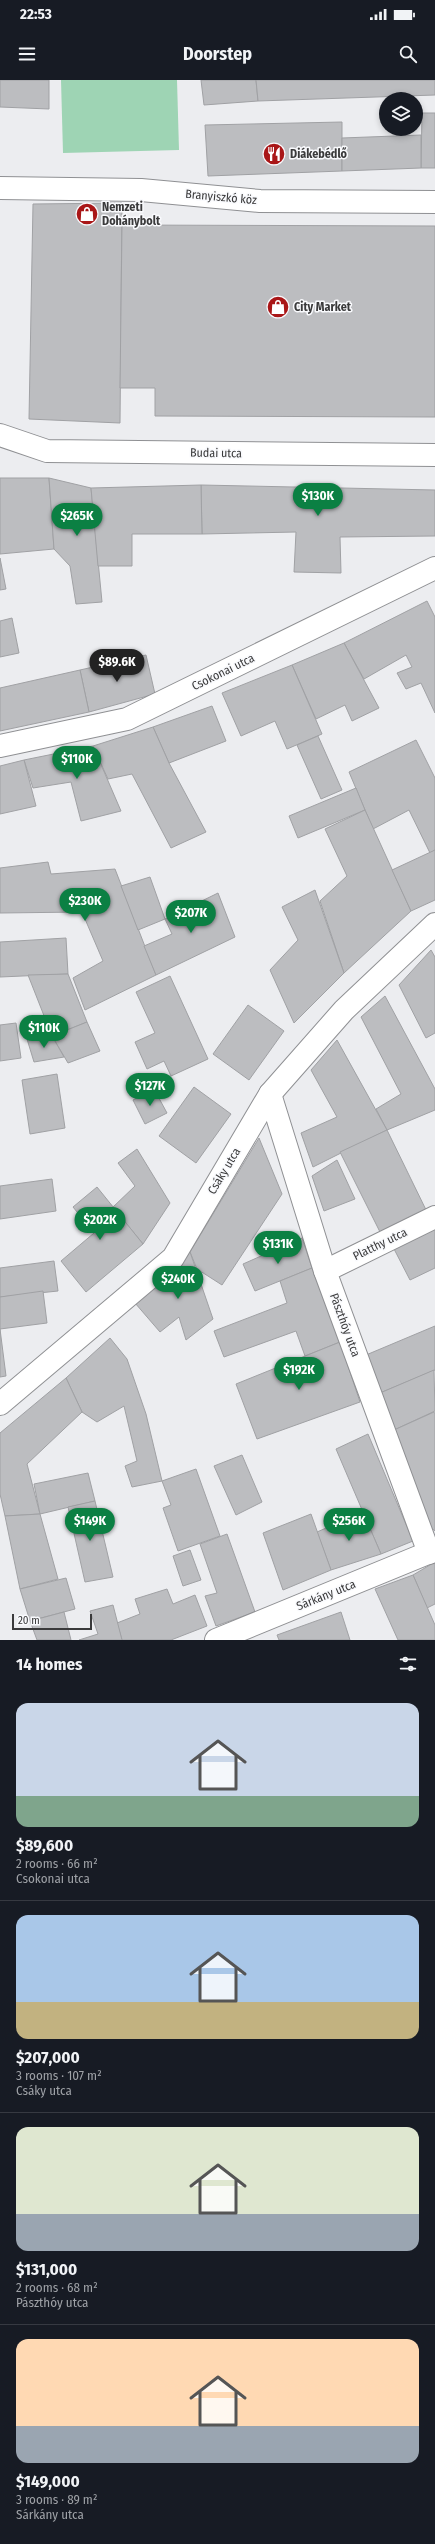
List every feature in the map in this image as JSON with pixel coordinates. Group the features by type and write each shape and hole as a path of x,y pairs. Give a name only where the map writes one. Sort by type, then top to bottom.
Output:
{"street":[{"name":"Branyiszkó köz","path":"4,188 141,190 260,201 435,202"},
{"name":"Budai utca","path":"0,435 47,452 435,455"},
{"name":"Csokonai utca","path":"0,746 127,718 435,568"},
{"name":"Csáky utca","path":"0,1404 172,1258 270,1094 344,1010 435,924"},
{"name":"Pászthóy utca","path":"270,1094 325,1271 432,1551"},
{"name":"Platthy utca","path":"325,1271 435,1216"},
{"name":"Sárkány utca","path":"216,1640 432,1551"}],"green space":[{"path":"61,80 177,80 179,150 63,153"}],"building":[{"path":"0,80 49,80 49,109 0,107"},
{"path":"201,80 256,80 258,101 204,105"},
{"path":"256,80 435,80 435,95 423,95 423,92 379,92 379,97 258,101"},
{"path":"423,113 435,113 435,168 421,168"},
{"name":"Diákebédlő","path":"342,122 342,171 208,176 205,125"},
{"path":"421,136 421,168 342,171 342,138"},
{"path":"122,203 120,423 29,419 33,204"},
{"name":"City Market","path":"122,225 435,226 435,417 155,416 155,388 120,388"},
{"path":"0,478 49,478 54,549 0,554"},
{"path":"49,478 91,488 102,602 76,604 70,566 54,549"},
{"path":"201,485 435,490 435,536 340,537 341,573 294,572 296,532 202,534"},
{"path":"201,485 202,534 132,534 132,566 98,566 91,488"},
{"path":"0,558 6,589 0,590"},
{"path":"427,601 435,617 435,713 421,683 406,689 397,673 412,667 406,655 364,679 344,643"},
{"path":"12,618 19,653 0,657 0,621"},
{"path":"344,643 379,708 352,721 345,705 316,719 292,665"},
{"path":"146,655 155,694 89,712 80,670"},
{"path":"292,665 322,734 287,749 275,721 241,736 222,693"},
{"path":"80,670 89,712 0,731 0,688"},
{"path":"212,706 226,741 169,763 153,727"},
{"path":"153,727 169,763 206,832 171,848 132,774 108,779 93,746"},
{"path":"318,736 342,790 321,799 297,745"},
{"path":"416,740 435,778 435,850 430,853 409,810 373,829 349,772"},
{"path":"93,746 121,811 81,821 71,782 33,788 24,760"},
{"path":"24,760 36,806 0,814 0,766"},
{"path":"356,788 365,810 298,838 289,816"},
{"path":"365,810 411,911 344,973 320,901 347,876 325,829"},
{"path":"435,850 435,900 411,911 392,870"},
{"path":"48,862 51,874 115,869 156,975 85,1010 73,978 103,961 82,912 0,913 0,868"},
{"path":"150,877 165,919 138,930 121,886"},
{"path":"315,890 344,973 294,1023 270,970 298,940 282,907"},
{"path":"218,893 235,937 156,975 144,946 172,934 165,919"},
{"path":"66,938 68,974 0,977 0,942"},
{"path":"431,950 435,957 435,1033 426,1038 399,985"},
{"path":"68,974 87,1022 52,1036 28,975"},
{"path":"170,976 208,1059 171,1076 164,1061 147,1069 135,1042 155,1033 136,992"},
{"path":"385,996 435,1089 435,1110 387,1130 376,1109 401,1094 361,1017"},
{"path":"248,1005 284,1031 249,1080 213,1054"},
{"path":"87,1022 100,1051 68,1063 52,1036"},
{"path":"16,1023 21,1058 0,1061 0,1025"},
{"path":"52,1036 64,1057 34,1062 27,1039"},
{"path":"337,1040 387,1130 313,1167 301,1133 337,1117 311,1070"},
{"path":"57,1074 65,1128 30,1134 22,1080"},
{"path":"194,1087 231,1114 196,1163 159,1136"},
{"path":"154,1089 167,1113 145,1124 133,1100"},
{"path":"387,1130 429,1216 382,1236 340,1152"},
{"path":"259,1138 282,1194 222,1285 197,1269 190,1252"},
{"path":"137,1149 170,1203 143,1244 113,1207 135,1186 118,1163"},
{"path":"337,1160 355,1199 324,1211 312,1176"},
{"path":"52,1179 56,1211 0,1219 0,1186"},
{"path":"97,1187 143,1244 86,1292 61,1261 94,1233 73,1207"},
{"path":"435,1227 435,1268 410,1280 393,1247"},
{"path":"302,1238 312,1268 255,1291 243,1264"},
{"path":"190,1252 213,1319 186,1340 179,1317 160,1332 135,1303"},
{"path":"54,1261 58,1291 0,1297 0,1268"},
{"path":"312,1268 340,1342 305,1356 296,1331 224,1357 214,1331 287,1303 280,1281"},
{"path":"43,1291 47,1323 0,1329 0,1297"},
{"path":"435,1326 435,1370 380,1393 366,1355"},
{"path":"0,1329 6,1376 0,1377"},
{"path":"110,1338 127,1359 146,1414 162,1481 132,1487 125,1466 137,1461 124,1406 97,1422 82,1412 66,1378"},
{"path":"340,1342 360,1402 257,1439 236,1384"},
{"path":"434,1370 435,1411 394,1430 380,1393"},
{"path":"66,1378 82,1412 27,1464 40,1514 5,1516 0,1494 0,1433"},
{"path":"434,1412 435,1531 429,1526 394,1430"},
{"path":"368,1434 413,1541 381,1554 336,1449"},
{"path":"242,1455 262,1502 236,1515 214,1466"},
{"path":"196,1469 220,1536 178,1551 163,1508 171,1505 162,1481"},
{"path":"88,1473 95,1501 40,1514 34,1484"},
{"path":"95,1501 113,1577 85,1582 68,1507"},
{"path":"363,1512 381,1554 331,1570 317,1532"},
{"path":"40,1514 58,1579 20,1589 5,1516"},
{"path":"311,1514 331,1570 283,1590 263,1533"},
{"path":"227,1534 255,1612 216,1626 205,1596 217,1593 200,1544"},
{"path":"190,1550 201,1580 183,1586 173,1556"},
{"path":"435,1562 435,1604 427,1608 413,1575"},
{"path":"413,1575 435,1625 435,1640 398,1640 375,1589"},
{"path":"66,1578 75,1609 30,1621 20,1589"},
{"path":"167,1589 173,1604 195,1595 207,1626 171,1640 122,1640 117,1623 140,1614 135,1599"},
{"path":"113,1605 122,1640 79,1640 98,1634 90,1611"},
{"path":"64,1612 71,1640 37,1640 30,1621"},
{"path":"341,1612 350,1640 279,1640 277,1635"}],"place":[{"name":"Diákebédlő","path":"274,154"},
{"name":"Nemzeti Dohánybolt","path":"87,214"},
{"name":"City Market","path":"278,307"}]}
